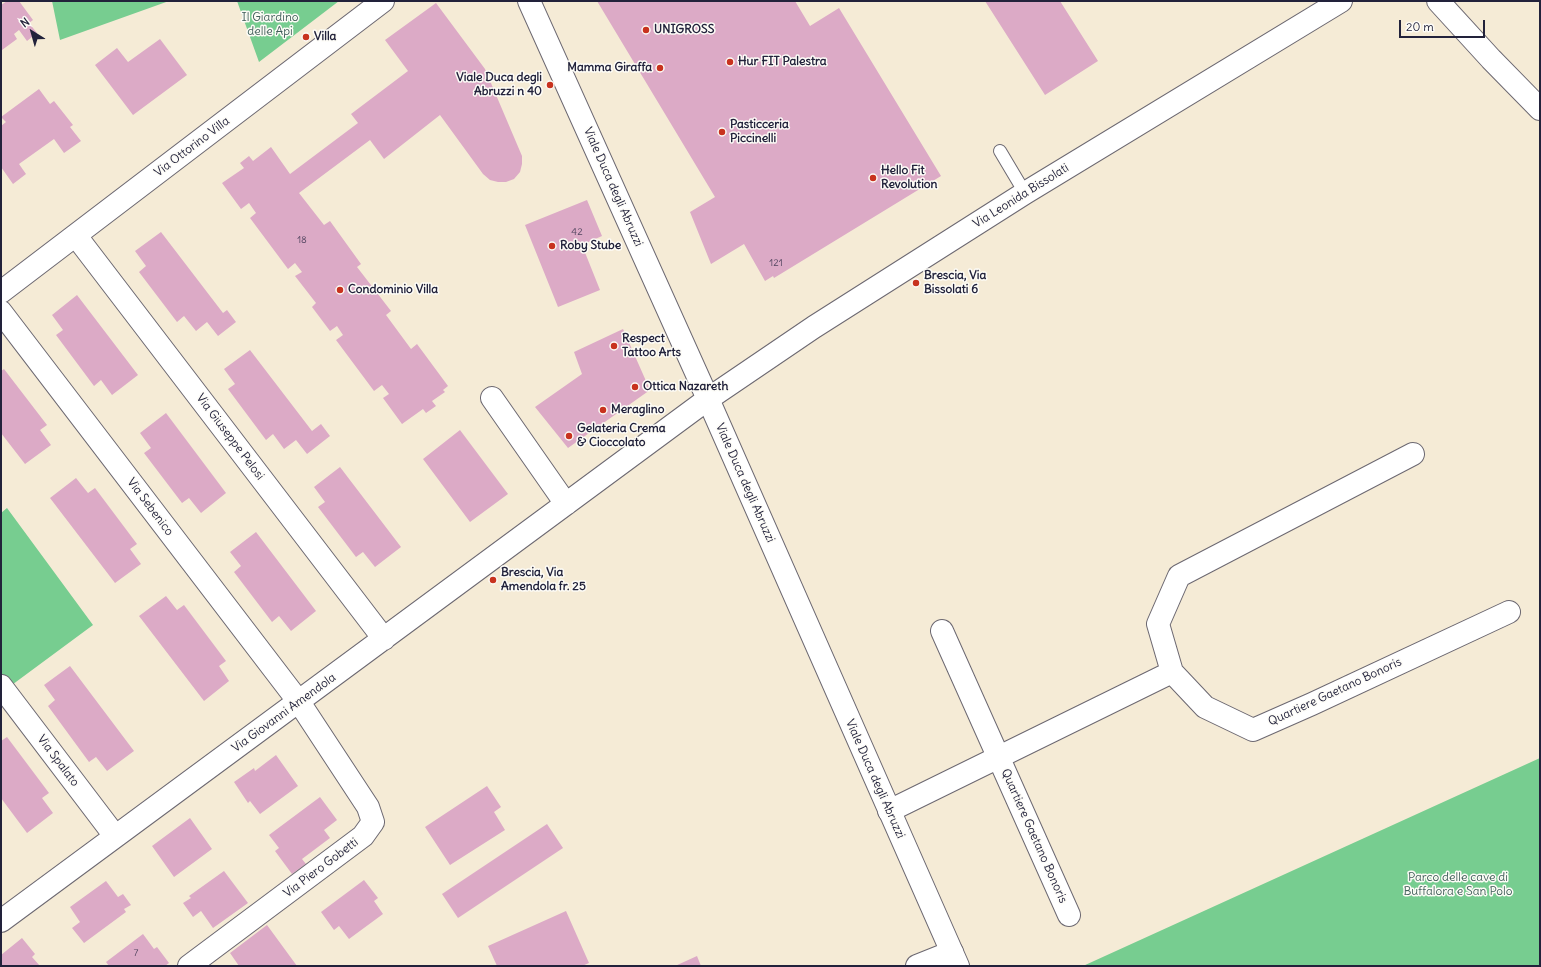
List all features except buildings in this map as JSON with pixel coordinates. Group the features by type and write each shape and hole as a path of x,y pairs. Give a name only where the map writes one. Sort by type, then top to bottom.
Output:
{"street":[{"name":"Via Ottorino Villa","path":"1,292 383,1"},
{"name":"Viale Duca degli Abruzzi","path":"529,1 708,399 955,959"},
{"name":"Via Leonida Bissolati","path":"708,399 814,327 1025,193 1340,1"},
{"path":"1438,1 1491,59 1540,109"},
{"name":"Via Giuseppe Pelosi","path":"76,236 384,639"},
{"name":"Via Sebenico","path":"1,312 299,702"},
{"path":"492,398 566,504"},
{"name":"Via Giovanni Amendola","path":"1,921 708,399"},
{"name":"Quartiere Gaetano Bonoris","path":"1413,454 1179,576 1158,624 1172,672 1204,707 1253,730 1509,612"},
{"name":"Quartiere Gaetano Bonoris","path":"942,631 1069,915"},
{"name":"Quartiere Gaetano Bonoris","path":"889,811 1172,672"},
{"name":"Via Spalato","path":"1,686 115,836"},
{"name":"Via Piero Gobetti","path":"190,966 363,836 373,822 368,807 299,702"},
{"path":"917,966 955,959"}],"lane":[{"path":"1000,151 1025,193"}],"green space":[{"path":"52,1 169,1 60,40"},
{"name":"Il Giardino delle Api","path":"237,1 339,1 259,62"},
{"path":"7,508 93,625 1,693 1,513"},
{"name":"Parco delle cave di Buffalora e San Polo","path":"1540,758 1540,966 1083,966"}],"place":[{"name":"UNIGROSS","path":"646,30"},
{"name":"Villa","path":"306,37"},
{"name":"Hur FIT Palestra","path":"730,62"},
{"name":"Mamma Giraffa","path":"660,68"},
{"name":"Viale Duca degli Abruzzi n 40","path":"550,85"},
{"name":"Pasticceria Piccinelli","path":"722,132"},
{"name":"Hello Fit Revolution","path":"873,178"},
{"name":"Roby Stube","path":"552,246"},
{"name":"Brescia, Via Bissolati 6","path":"916,283"},
{"name":"Condominio Villa","path":"340,290"},
{"name":"Respect Tattoo Arts","path":"614,346"},
{"name":"Ottica Nazareth","path":"635,387"},
{"name":"Meraglino","path":"603,410"},
{"name":"Gelateria Crema & Cioccolato","path":"569,436"},
{"name":"Brescia, Via Amendola fr. 25","path":"493,580"}]}
